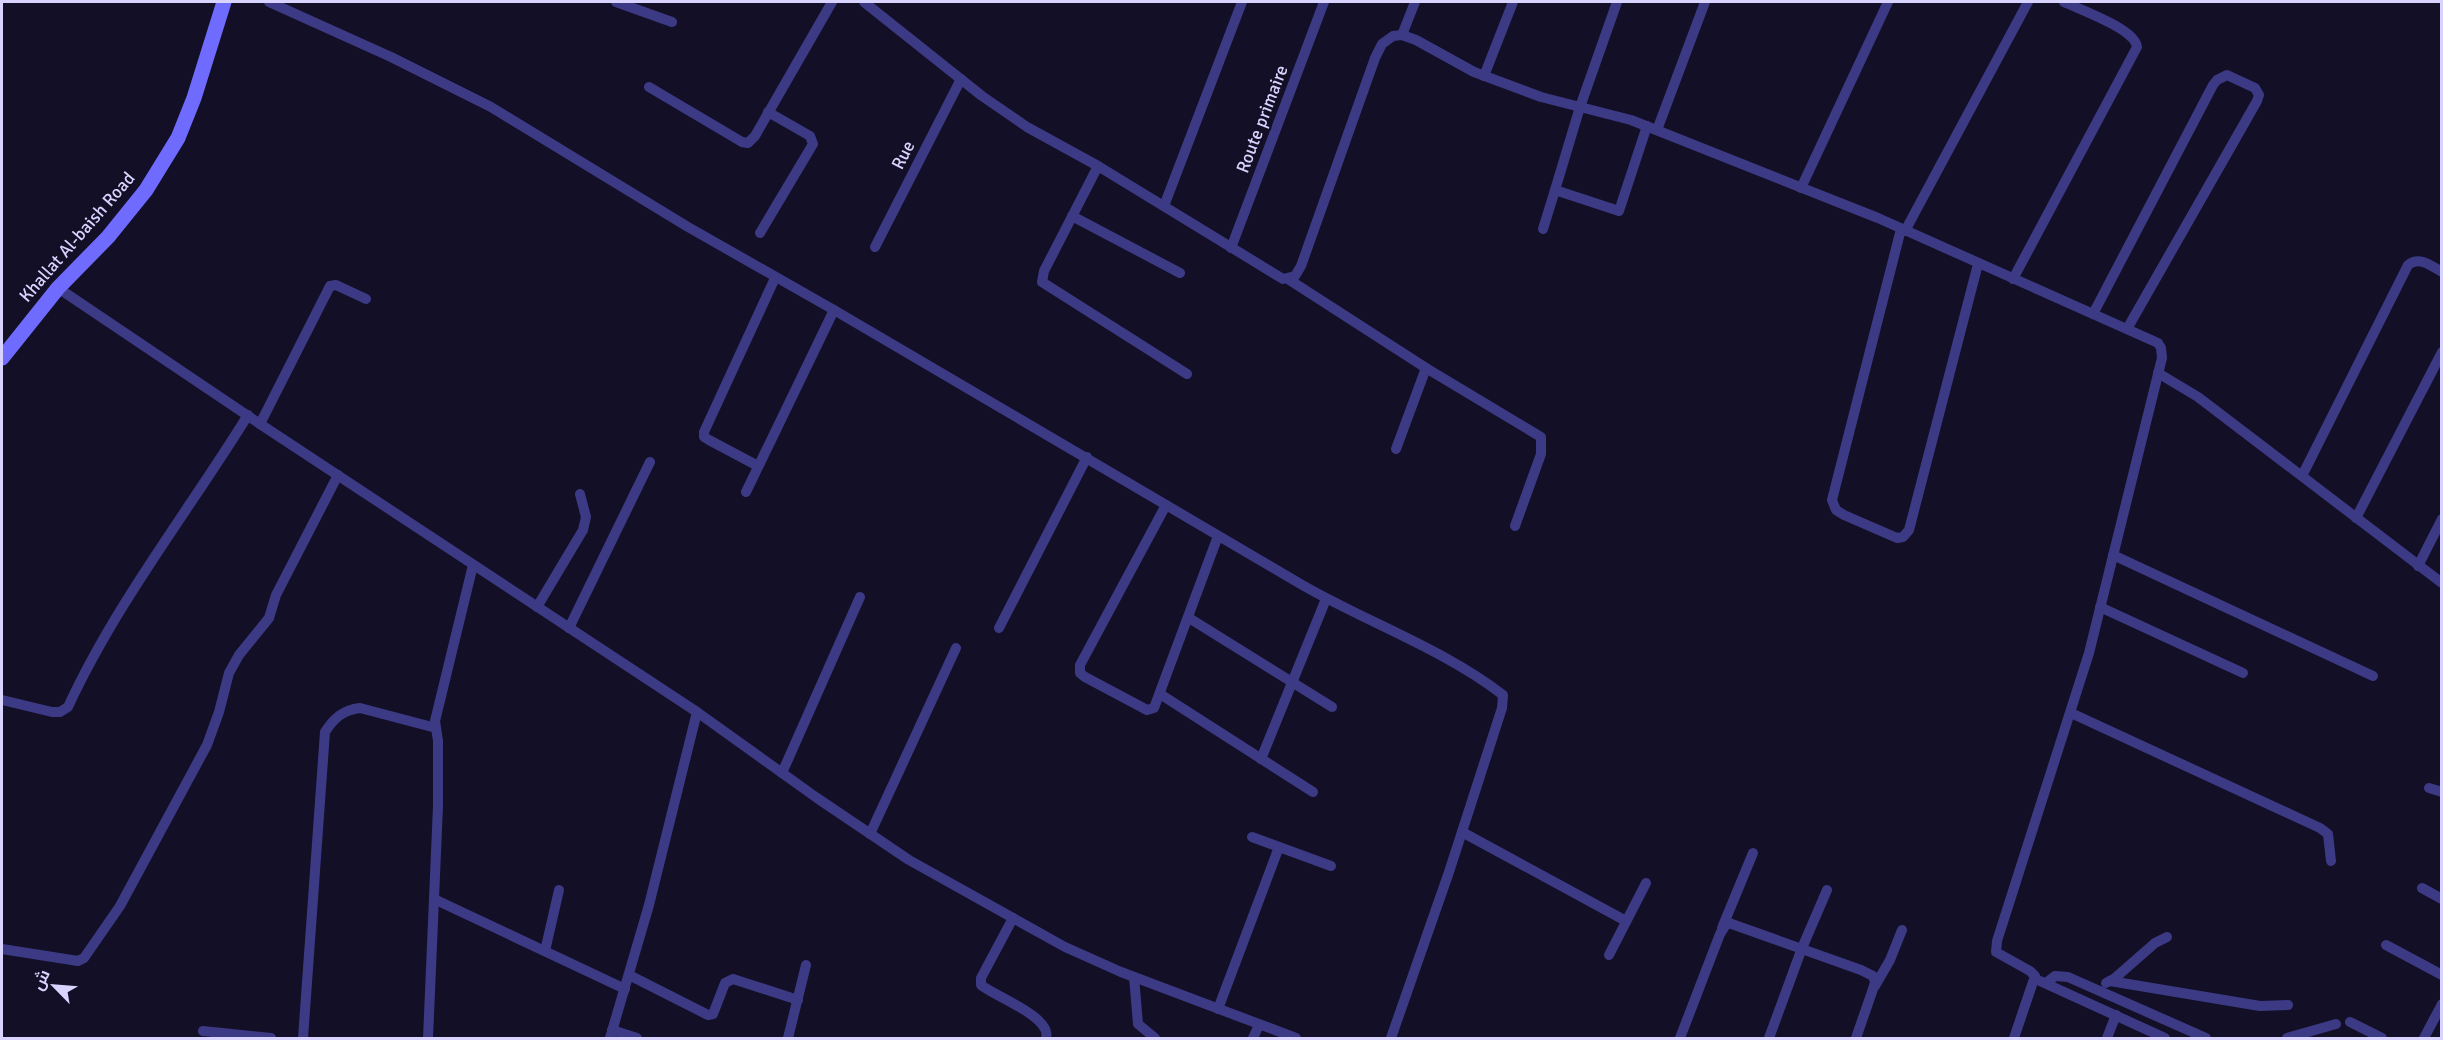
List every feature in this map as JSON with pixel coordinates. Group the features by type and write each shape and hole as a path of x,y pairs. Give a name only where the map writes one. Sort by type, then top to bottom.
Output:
{"street":[{"name":"Khallat Al-baish Road","path":"2,358 58,288 108,237 146,190 178,138 194,98 224,2"},
{"path":"269,2 390,57 491,107 775,278 1087,457 1326,599 1447,660 1504,697 1462,831 1391,1038"},
{"path":"616,2 672,22"},
{"path":"648,87 742,142 748,143 832,2"},
{"path":"864,2 961,79 1027,127 1098,166 1276,277 1288,279 1426,368 1541,437 1541,454 1515,526"},
{"path":"1164,206 1242,2"},
{"name":"Route primaire","path":"1231,248 1324,2"},
{"path":"1402,35 1415,2"},
{"path":"1484,75 1513,2"},
{"path":"1543,229 1580,107 1617,2"},
{"path":"1555,190 1619,211 1705,2"},
{"path":"1801,188 1888,2"},
{"path":"1978,264 1909,530 1903,537 1897,538 1844,515 1836,510 1832,500 1903,230 2028,2"},
{"path":"2013,279 2137,47 2128,32 2064,2"},
{"path":"1288,279 1295,276 1301,266 1375,58 1382,44 1393,36 1402,35 1484,75 1541,97 1631,120 1801,188 1903,230 2158,343 2163,354 2100,607 2071,713 1996,947 1999,954 2030,970 2034,978 2165,1038"},
{"path":"2093,314 2213,85 2227,75 2254,88 2259,95 2257,101 2127,329"},
{"name":"Rue","path":"875,247 961,79"},
{"path":"760,233 813,144 810,136 768,112"},
{"path":"1098,166 1044,271 1042,282 1187,374"},
{"path":"1072,216 1179,273"},
{"path":"2302,476 2408,265 2415,260 2421,261 2442,272"},
{"path":"758,466 709,440 704,436 704,432 775,278"},
{"path":"260,424 330,286 336,285 366,299"},
{"path":"58,288 697,712 909,860 1065,947 1134,977 1296,1038"},
{"path":"746,492 834,310"},
{"path":"2356,518 2442,352"},
{"path":"1396,449 1426,368"},
{"path":"2158,373 2198,397 2442,583"},
{"path":"2,700 52,712 60,712 68,707 106,635 139,580 209,479 248,416"},
{"path":"999,628 1087,457"},
{"path":"569,628 650,462"},
{"path":"2,949 78,961 84,958 109,923 207,745 219,712 229,673 239,655 269,618 276,595 338,475"},
{"path":"537,607 584,530 586,517 580,494"},
{"path":"1166,505 1079,669 1085,677 1147,710 1154,708 1218,536"},
{"path":"2418,566 2442,519"},
{"path":"2113,555 2373,676"},
{"path":"428,1038 438,795 437,708 473,565"},
{"path":"782,773 860,597"},
{"path":"1261,759 1326,599"},
{"path":"2100,607 2243,673"},
{"path":"1189,618 1332,707"},
{"path":"870,834 956,648"},
{"path":"1160,694 1313,792"},
{"path":"303,1038 325,732 342,713 349,709 360,708 436,728"},
{"path":"637,1038 611,1034 649,905 697,712"},
{"path":"2071,713 2320,828 2328,834 2331,861"},
{"path":"2429,788 2442,792"},
{"path":"1462,831 1626,921"},
{"path":"1252,837 1331,866"},
{"path":"1218,1009 1279,847"},
{"path":"1680,1038 1753,853"},
{"path":"1609,955 1646,883"},
{"path":"2422,888 2442,899"},
{"path":"545,951 559,890"},
{"path":"1769,1038 1802,948 1827,890"},
{"path":"434,899 625,989"},
{"path":"1013,918 981,978 981,985 1034,1016 1046,1028 1048,1033 1046,1038"},
{"path":"1720,934 1729,923 1873,976 1875,982 1856,1038"},
{"path":"1873,989 1890,960 1902,930"},
{"path":"2110,981 2144,951 2167,937"},
{"path":"2386,945 2442,975"},
{"path":"788,1038 806,965"},
{"path":"629,975 708,1015 712,1014 717,1007 725,983 733,979 798,1000"},
{"path":"2046,983 2060,975 2091,986 2206,1038"},
{"path":"1134,977 1138,1024 1155,1038"},
{"path":"2014,1038 2034,978"},
{"path":"2091,986 2110,981 2260,1006 2288,1005"},
{"path":"2424,1038 2442,1004"},
{"path":"2107,1038 2116,1015"},
{"path":"2350,1022 2382,1038"},
{"path":"1253,1038 1259,1024"},
{"path":"2287,1038 2336,1024"},
{"path":"203,1031 235,1037 272,1038"}]}
